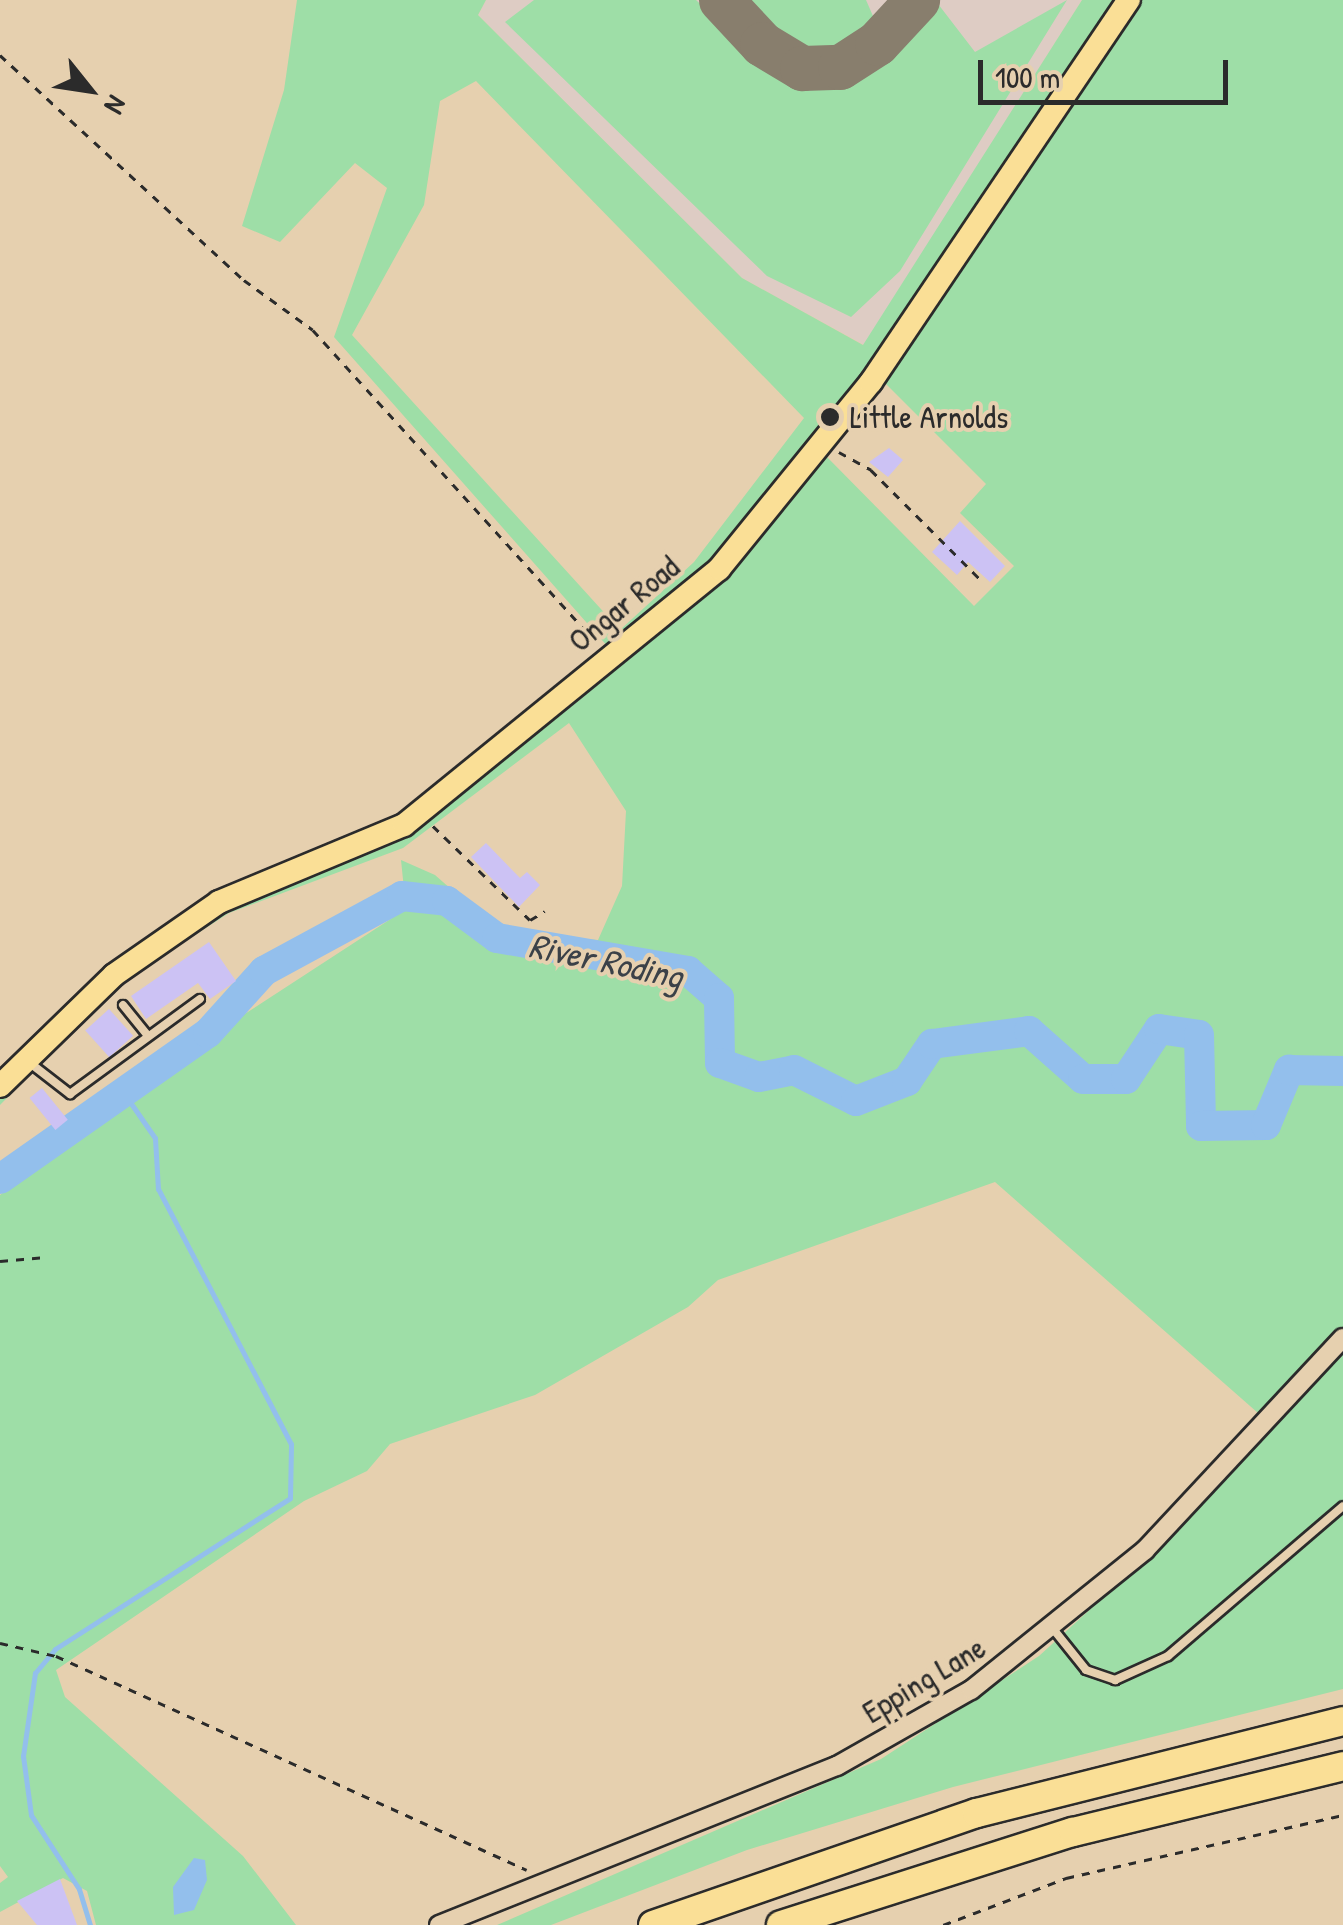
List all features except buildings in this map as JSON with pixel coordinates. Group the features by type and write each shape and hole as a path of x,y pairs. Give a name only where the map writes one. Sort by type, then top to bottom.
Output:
{"highway":[{"path":"653,1925 977,1813 1343,1721"},
{"path":"781,1925 1056,1837 1343,1766"}],"main road":[{"name":"Ongar Road","path":"0,1086 114,975 219,902 420,813 719,569 824,444 1129,0"}],"street":[{"name":"Epping Lane","path":"438,1925 837,1766 920,1721 1054,1630 1146,1550 1343,1338"}],"lane":[{"path":"26,1060 70,1094 200,999"},
{"path":"123,1005 147,1035"},
{"path":"1054,1630 1086,1670 1116,1680 1168,1656 1343,1506"}],"path":[{"path":"0,55 244,280 313,330 610,658"},
{"path":"824,444 872,470 982,580"},
{"path":"420,813 530,920 545,910"},
{"path":"0,1261 46,1257"},
{"path":"0,1643 56,1656 551,1880"},
{"path":"943,1925 1066,1878 1343,1815"}],"shaded area":[{"path":"486,0 1082,0 864,345 742,278 478,15"}],"green space":[{"path":"297,0 486,0 478,15 742,278 863,345 1082,0 1343,0 1343,1327 1258,1413 995,1182 718,1280 688,1307 535,1395 390,1444 367,1471 304,1501 56,1670 65,1697 243,1856 296,1925 96,1925 87,1891 63,1878 0,1912 0,1883 8,1877 0,1866 0,1195 237,1019 406,909 401,860 435,875 501,933 598,940 622,886 626,811 569,723 403,848 229,913 119,984 0,1105 0,1075 106,972 400,817 609,648 334,337 387,188 355,163 280,242 242,226 284,90","holes":["476,81 804,418 694,562 620,630 352,335 424,205 440,101","882,380 986,484 960,513 1014,566 974,606 826,456"]},
{"path":"534,0 696,0 779,76 822,84 872,68 935,0 975,52 1067,0 900,271 851,317 767,276 505,22"},
{"path":"733,0 866,0 876,23 851,47 824,56 765,36"},
{"path":"1343,1354 1343,1689 953,1787 747,1850 551,1925 497,1925 881,1759 1039,1656 1188,1520"}],"water":[{"path":"194,1858 205,1860 207,1880 194,1910 174,1915 173,1887"}],"waterway":[{"name":"River Roding","path":"0,1179 208,1033 264,971 402,896 447,901 497,938 688,971 719,998 720,1063 759,1077 794,1070 856,1101 907,1081 932,1044 1029,1031 1083,1079 1126,1079 1159,1029 1199,1035 1201,1126 1266,1125 1289,1070 1343,1071"},
{"path":"90,1925 79,1889 31,1815 23,1756 35,1673 55,1649 290,1498 291,1444 158,1189 155,1138 123,1092"}],"taxiway":[{"path":"721,0 762,44 802,68 840,67 877,43 917,0"}],"place":[{"name":"Little Arnolds","path":"830,417"}]}
